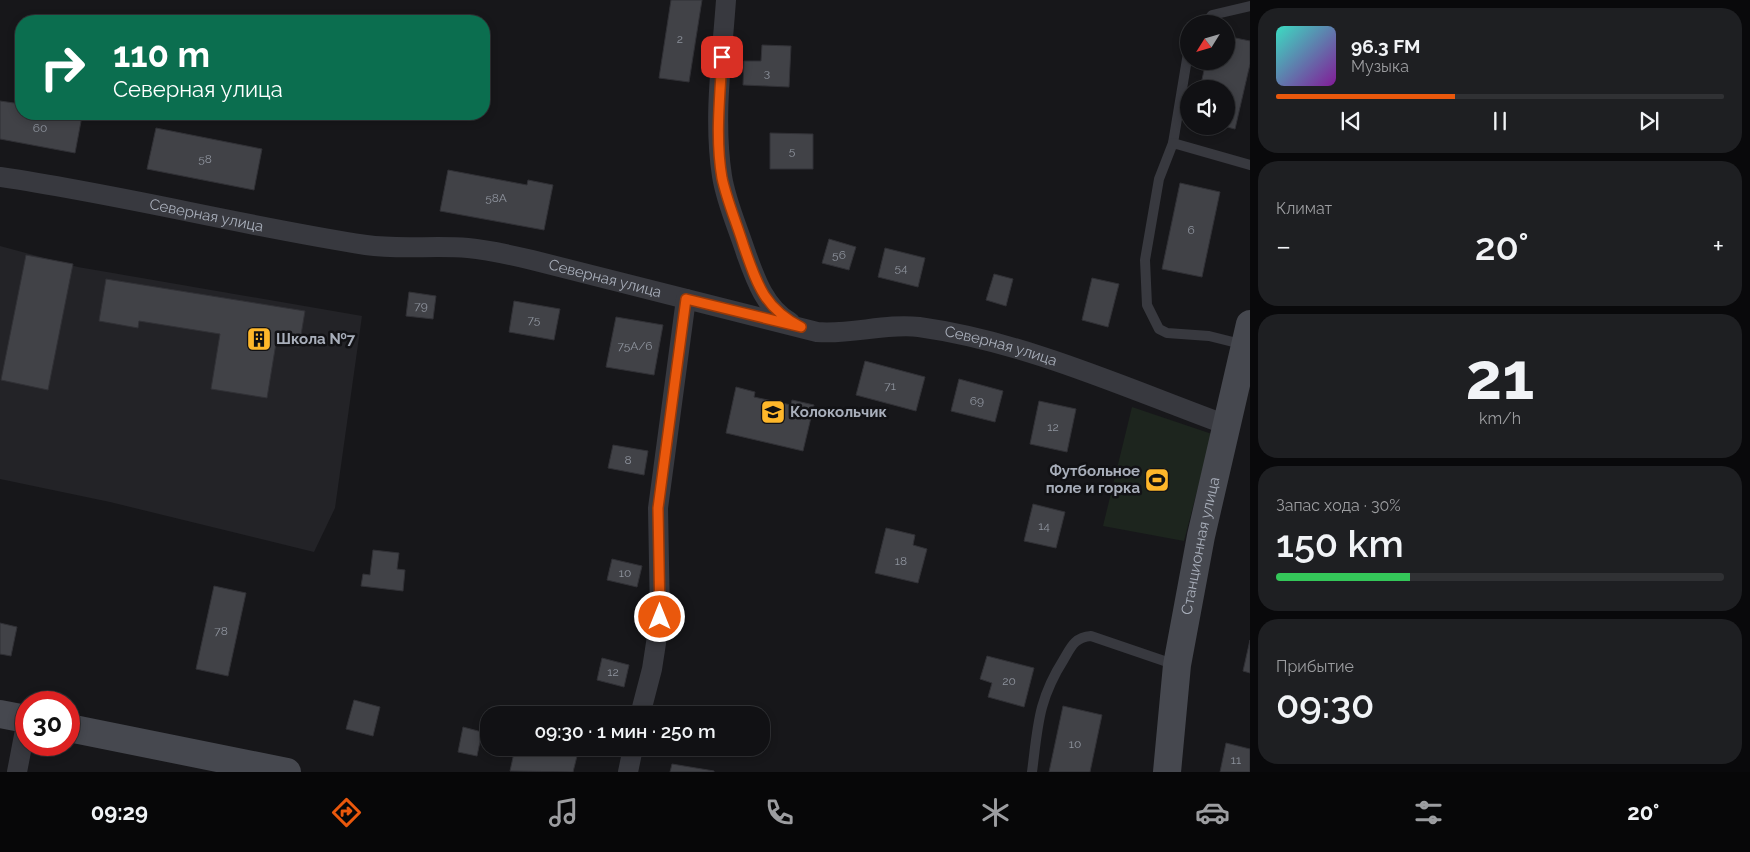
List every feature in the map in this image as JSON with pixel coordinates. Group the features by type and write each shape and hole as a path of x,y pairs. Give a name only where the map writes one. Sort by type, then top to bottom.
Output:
{"street":[{"path":"726,0 719,113 719,144 725,191 763,293 774,310 782,317 801,327"},
{"name":"Северная улица","path":"0,176 68,187 292,233 367,245 388,248 468,248 495,252 832,333 889,326 916,327 962,334 1027,353 1123,385 1227,425"},
{"path":"642,706 652,669 660,617 658,508 686,299"},
{"name":"Станционная улица","path":"1168,772 1177,665 1201,536 1227,425 1243,388 1248,334"},
{"path":"0,714 15,717"},
{"path":"80,730 287,772"},
{"path":"17,772 20,756"},
{"path":"628,772 631,756"}],"lane":[{"path":"1212,15 1250,6"},
{"path":"1185,70 1173,143 1159,179 1145,260 1147,305 1159,329 1167,333 1209,336 1248,334"},
{"path":"1173,143 1250,165"},
{"path":"1032,772 1042,701 1052,678 1075,641 1091,636 1177,665"}],"shaded area":[{"path":"0,246 78,267 362,316 335,508 314,552 110,502 0,479"},
{"name":"Футбольное поле и горка","path":"1132,407 1212,434 1184,541 1103,526"}],"building":[{"path":"671,0 702,0 689,82 659,78"},
{"path":"1235,38 1250,41 1250,64 1235,129 1235,80 1202,80 1204,70 1235,70"},
{"path":"762,45 791,46 789,87 743,85 744,61 761,61"},
{"path":"0,101 15,103 15,120 81,120 75,153 0,139"},
{"path":"156,128 262,149 254,190 147,169"},
{"path":"770,133 813,134 813,169 770,169"},
{"path":"448,170 527,185 528,180 553,185 544,230 440,211"},
{"path":"1180,183 1220,192 1202,277 1162,269"},
{"path":"829,239 856,247 849,270 822,263"},
{"path":"885,248 925,258 918,287 878,277"},
{"path":"26,255 73,264 48,390 1,380"},
{"path":"994,274 1013,279 1006,306 986,300"},
{"path":"1092,278 1119,284 1108,327 1082,320"},
{"name":"Школа №7","path":"106,279 305,311 299,347 276,343 267,398 211,389 220,334 139,321 138,328 99,321"},
{"path":"409,292 436,296 433,319 406,316"},
{"path":"514,301 560,309 554,340 509,332"},
{"path":"616,317 663,325 654,375 606,367"},
{"path":"865,361 925,377 916,411 856,395"},
{"path":"959,379 1003,391 995,422 951,411"},
{"path":"736,387 755,392 754,397 791,405 792,400 814,405 803,451 726,433"},
{"path":"1039,401 1076,409 1067,452 1030,444"},
{"path":"613,445 648,451 644,475 608,468"},
{"path":"1033,504 1065,512 1056,548 1024,541"},
{"path":"886,528 915,535 913,545 927,549 918,583 875,573"},
{"path":"373,550 399,553 397,569 405,570 403,591 361,586 363,574 370,575"},
{"path":"612,559 642,566 637,587 607,580"},
{"path":"214,586 246,593 228,676 196,669"},
{"path":"0,623 17,627 11,656 0,654"},
{"path":"1250,640 1250,673 1243,671"},
{"path":"987,656 1034,668 1024,707 988,697 992,683 980,679"},
{"path":"602,658 629,665 624,687 597,680"},
{"path":"354,700 380,707 373,736 346,729"},
{"path":"1063,706 1102,715 1090,772 1049,772"},
{"path":"463,727 480,731 477,756 458,752"},
{"path":"1226,743 1250,749 1250,772 1220,772"},
{"path":"513,756 577,756 573,772 510,771"},
{"path":"672,764 714,771 714,772 670,772"}],"place":[{"name":"Школа №7","path":"259,339"},
{"name":"Колокольчик","path":"773,412"},
{"name":"Футбольное поле и горка","path":"1157,480"}],"route":[{"path":"660,617 658,508 686,299 801,327 782,317 774,310 763,293 725,191 719,144 722,57"}]}
